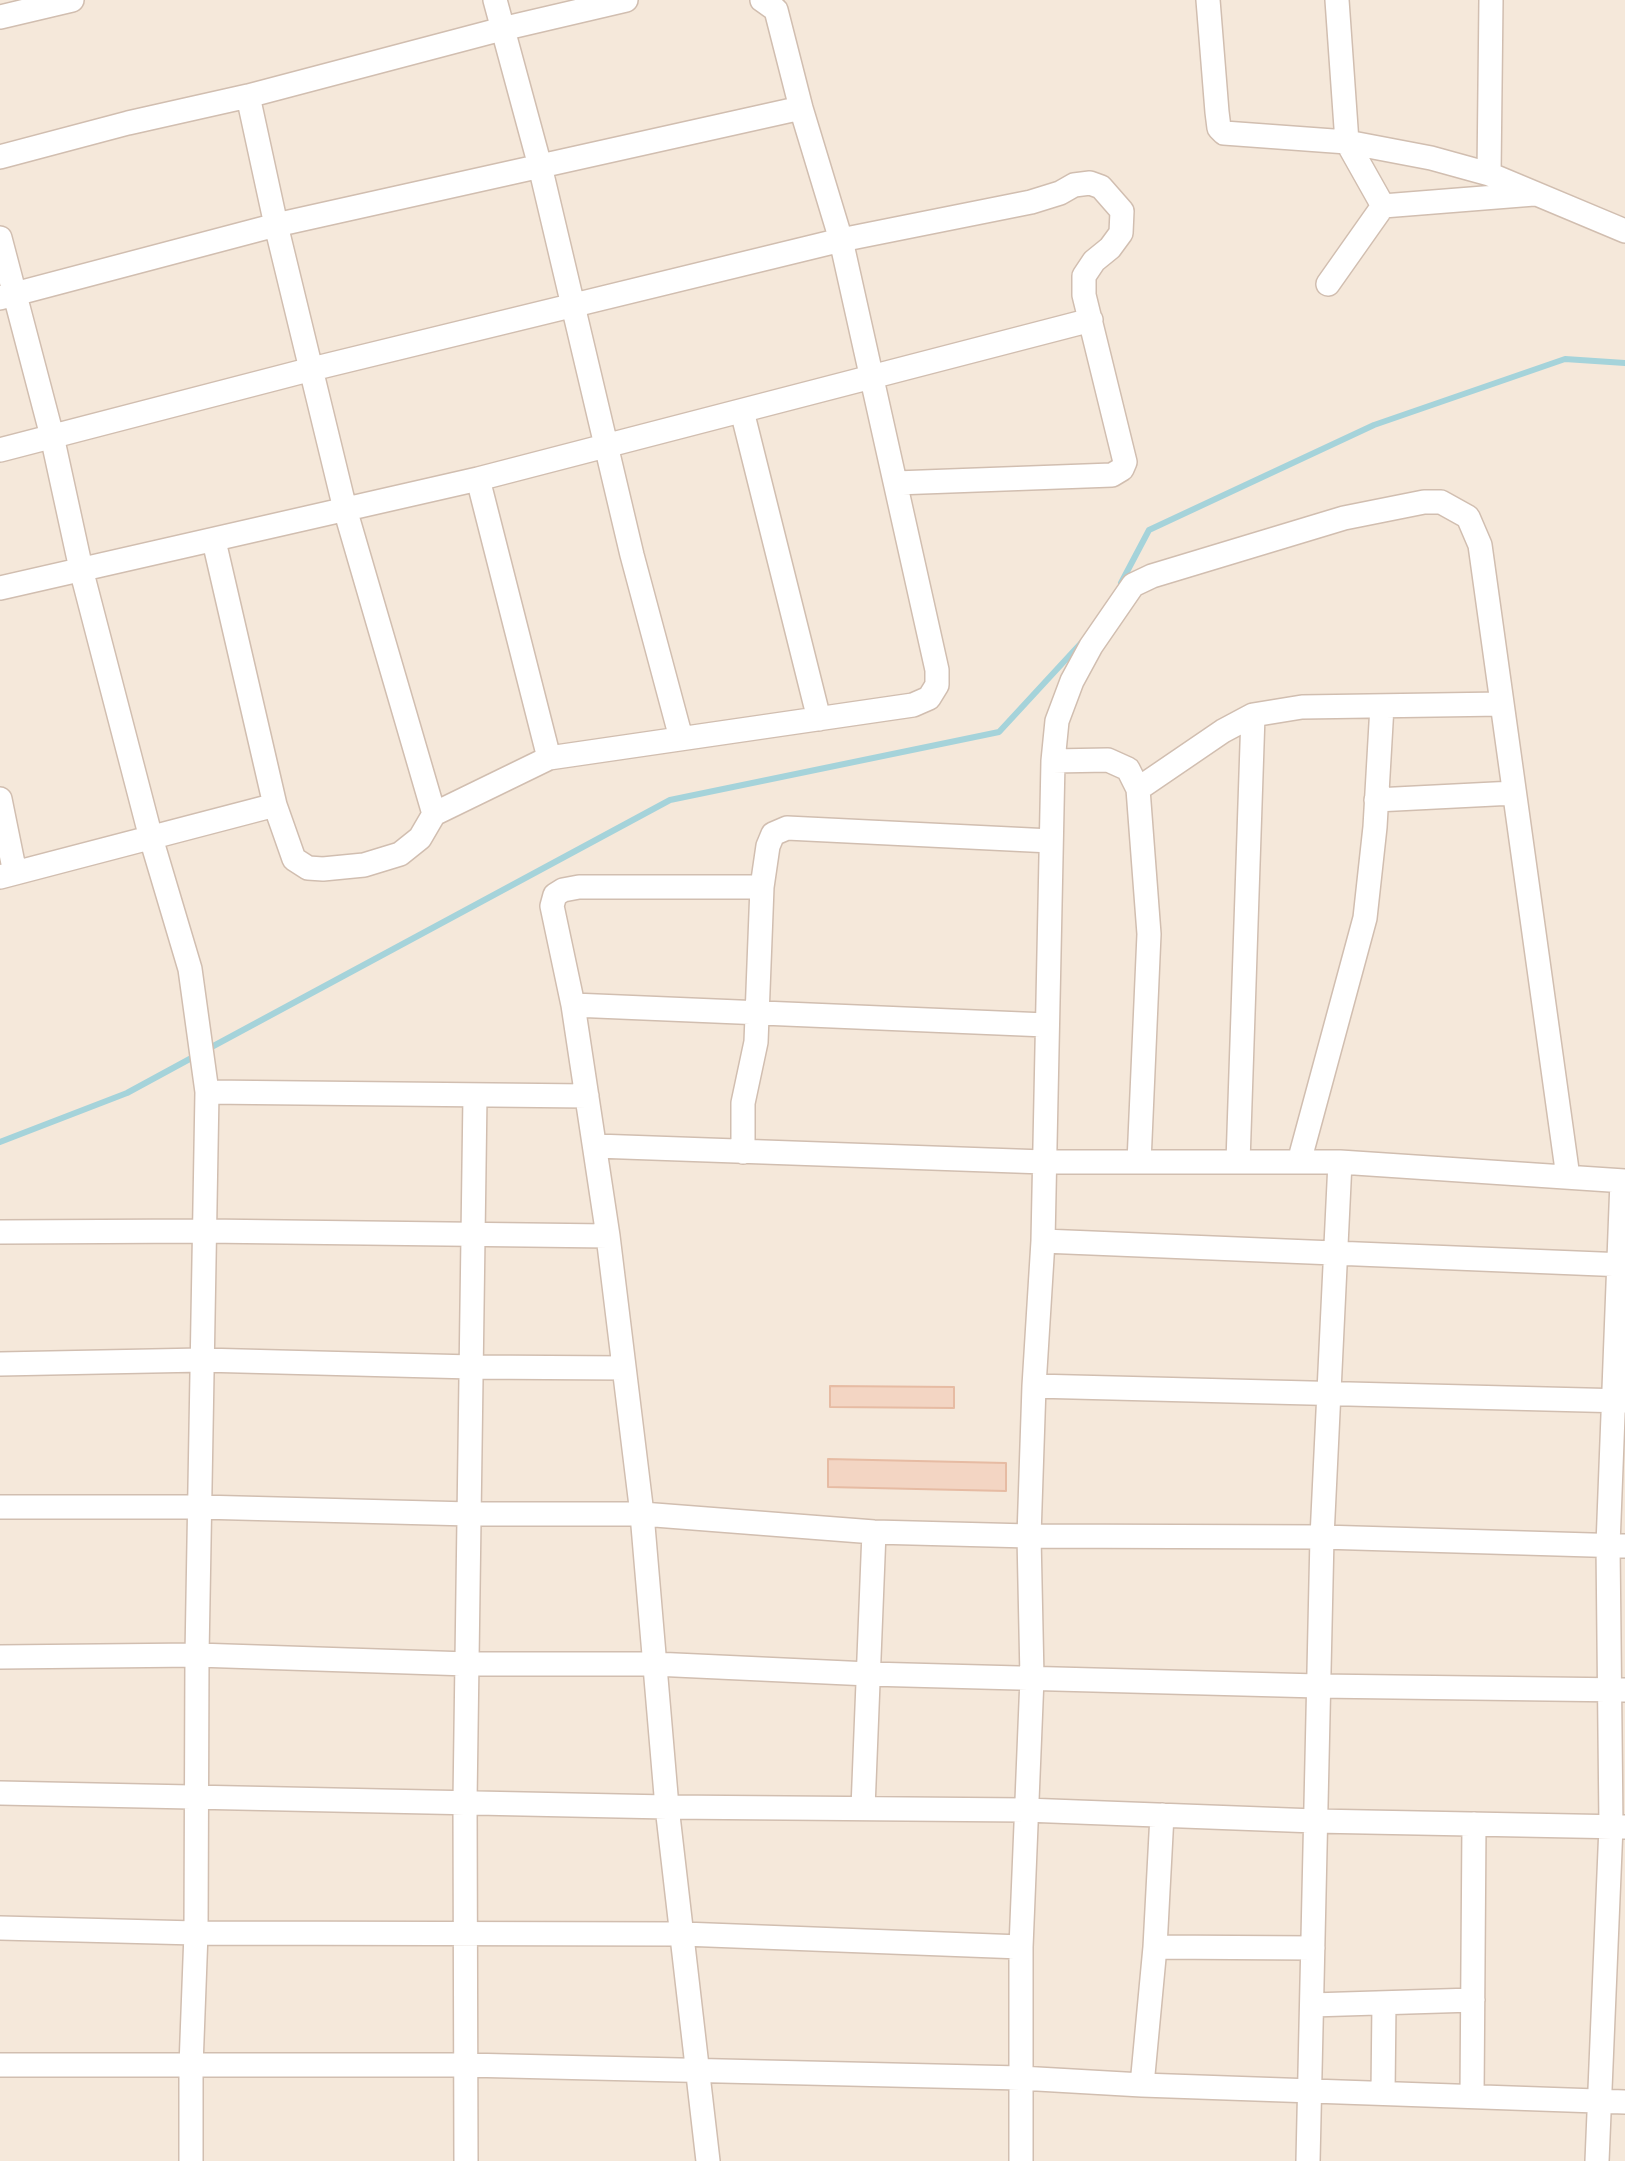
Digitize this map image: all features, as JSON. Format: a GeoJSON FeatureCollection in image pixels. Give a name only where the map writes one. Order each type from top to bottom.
{"type":"FeatureCollection","features":[{"type":"Feature","properties":{"kind":"street"},"geometry":{"type":"LineString","coordinates":[[0,17],[72,0]]}},
{"type":"Feature","properties":{"kind":"street"},"geometry":{"type":"LineString","coordinates":[[495,0],[540,166],[605,444],[681,738]]}},
{"type":"Feature","properties":{"kind":"street"},"geometry":{"type":"LineString","coordinates":[[0,157],[128,122],[248,96],[502,29],[626,0]]}},
{"type":"Feature","properties":{"kind":"street"},"geometry":{"type":"LineString","coordinates":[[214,541],[275,805],[294,859],[308,868],[364,865],[400,854],[420,838],[434,814],[549,758],[913,705],[929,698],[937,685],[937,670],[841,240],[801,108],[776,10],[762,0]]}},
{"type":"Feature","properties":{"kind":"street"},"geometry":{"type":"LineString","coordinates":[[1208,0],[1219,128],[1224,133],[1348,142],[1431,158],[1489,174],[1625,231]]}},
{"type":"Feature","properties":{"kind":"street"},"geometry":{"type":"LineString","coordinates":[[1337,0],[1348,142],[1383,206]]}},
{"type":"Feature","properties":{"kind":"street"},"geometry":{"type":"LineString","coordinates":[[1489,174],[1491,0]]}},
{"type":"Feature","properties":{"kind":"street"},"geometry":{"type":"LineString","coordinates":[[248,96],[276,225],[345,509],[434,814]]}},
{"type":"Feature","properties":{"kind":"street"},"geometry":{"type":"LineString","coordinates":[[8,296],[276,225],[801,108]]}},
{"type":"Feature","properties":{"kind":"street"},"geometry":{"type":"LineString","coordinates":[[0,450],[312,369],[841,240],[1031,202],[1060,193],[1074,185],[1090,183],[1101,187],[1122,211],[1121,233],[1084,275],[1084,295],[1125,461],[1122,469],[1112,475],[896,483]]}},
{"type":"Feature","properties":{"kind":"street"},"geometry":{"type":"LineString","coordinates":[[1383,206],[1538,194]]}},
{"type":"Feature","properties":{"kind":"street"},"geometry":{"type":"LineString","coordinates":[[1328,284],[1383,206]]}},
{"type":"Feature","properties":{"kind":"street"},"geometry":{"type":"LineString","coordinates":[[0,237],[8,296],[52,436],[81,569],[152,838],[190,969],[208,1092],[191,2161]]}},
{"type":"Feature","properties":{"kind":"street"},"geometry":{"type":"LineString","coordinates":[[0,588],[478,479],[1091,320]]}},
{"type":"Feature","properties":{"kind":"street"},"geometry":{"type":"LineString","coordinates":[[741,411],[818,719]]}},
{"type":"Feature","properties":{"kind":"street"},"geometry":{"type":"LineString","coordinates":[[478,479],[549,758]]}},
{"type":"Feature","properties":{"kind":"street"},"geometry":{"type":"LineString","coordinates":[[1021,2161],[1021,1947],[1032,1678],[1029,1536],[1034,1386],[1043,1241],[1053,761],[1057,721],[1072,681],[1091,646],[1133,585],[1152,576],[1344,517],[1424,502],[1441,502],[1468,517],[1480,545],[1568,1177]]}},
{"type":"Feature","properties":{"kind":"street"},"geometry":{"type":"LineString","coordinates":[[1138,789],[1223,731],[1253,715],[1302,707],[1502,704]]}},
{"type":"Feature","properties":{"kind":"street"},"geometry":{"type":"LineString","coordinates":[[1299,1162],[1365,918],[1382,706]]}},
{"type":"Feature","properties":{"kind":"street"},"geometry":{"type":"LineString","coordinates":[[1238,1162],[1253,715]]}},
{"type":"Feature","properties":{"kind":"street"},"geometry":{"type":"LineString","coordinates":[[1053,761],[1108,760],[1128,769],[1138,789],[1149,934],[1139,1162]]}},
{"type":"Feature","properties":{"kind":"street"},"geometry":{"type":"LineString","coordinates":[[1376,800],[1514,793]]}},
{"type":"Feature","properties":{"kind":"street"},"geometry":{"type":"LineString","coordinates":[[0,799],[7,875],[275,805]]}},
{"type":"Feature","properties":{"kind":"street"},"geometry":{"type":"LineString","coordinates":[[743,1152],[743,1103],[754,1059],[762,887],[768,846],[773,834],[787,828],[1051,841]]}},
{"type":"Feature","properties":{"kind":"street"},"geometry":{"type":"LineString","coordinates":[[708,2161],[667,1807],[642,1514],[608,1236],[573,1005],[552,906],[555,895],[563,890],[579,887],[762,887]]}},
{"type":"Feature","properties":{"kind":"street"},"geometry":{"type":"LineString","coordinates":[[573,1005],[1046,1025]]}},
{"type":"Feature","properties":{"kind":"street"},"geometry":{"type":"LineString","coordinates":[[208,1092],[587,1096]]}},
{"type":"Feature","properties":{"kind":"street"},"geometry":{"type":"LineString","coordinates":[[466,2161],[465,1801],[475,1096]]}},
{"type":"Feature","properties":{"kind":"street"},"geometry":{"type":"LineString","coordinates":[[596,1146],[1044,1162],[1340,1162],[1623,1181],[1617,1546],[1618,1826],[1615,1968],[1598,2102],[1597,2161]]}},
{"type":"Feature","properties":{"kind":"street"},"geometry":{"type":"LineString","coordinates":[[1308,2161],[1322,1537],[1340,1162]]}},
{"type":"Feature","properties":{"kind":"street"},"geometry":{"type":"LineString","coordinates":[[0,1232],[205,1231],[608,1236]]}},
{"type":"Feature","properties":{"kind":"street"},"geometry":{"type":"LineString","coordinates":[[1043,1241],[1622,1265]]}},
{"type":"Feature","properties":{"kind":"street"},"geometry":{"type":"LineString","coordinates":[[0,1364],[202,1360],[624,1368]]}},
{"type":"Feature","properties":{"kind":"street"},"geometry":{"type":"LineString","coordinates":[[1034,1386],[1620,1401]]}},
{"type":"Feature","properties":{"kind":"street"},"geometry":{"type":"LineString","coordinates":[[0,1507],[200,1507],[470,1514],[642,1514],[874,1532],[1029,1536],[1322,1537],[1617,1546]]}},
{"type":"Feature","properties":{"kind":"street"},"geometry":{"type":"LineString","coordinates":[[863,1808],[874,1532]]}},
{"type":"Feature","properties":{"kind":"street"},"geometry":{"type":"LineString","coordinates":[[0,1657],[197,1656],[468,1664],[654,1664],[869,1674],[1318,1686],[1618,1690]]}},
{"type":"Feature","properties":{"kind":"street"},"geometry":{"type":"LineString","coordinates":[[0,1793],[667,1807],[1025,1810],[1315,1821],[1618,1826]]}},
{"type":"Feature","properties":{"kind":"street"},"geometry":{"type":"LineString","coordinates":[[1142,2085],[1155,1947],[1162,1815]]}},
{"type":"Feature","properties":{"kind":"street"},"geometry":{"type":"LineString","coordinates":[[1472,2096],[1474,1824]]}},
{"type":"Feature","properties":{"kind":"street"},"geometry":{"type":"LineString","coordinates":[[0,1928],[196,1933],[683,1934],[1021,1947]]}},
{"type":"Feature","properties":{"kind":"street"},"geometry":{"type":"LineString","coordinates":[[1155,1947],[1313,1948]]}},
{"type":"Feature","properties":{"kind":"street"},"geometry":{"type":"LineString","coordinates":[[1312,2005],[1473,2000]]}},
{"type":"Feature","properties":{"kind":"street"},"geometry":{"type":"LineString","coordinates":[[1383,2093],[1384,2003]]}},
{"type":"Feature","properties":{"kind":"street"},"geometry":{"type":"LineString","coordinates":[[0,2065],[466,2066],[1020,2078],[1142,2085],[1625,2102]]}},
{"type":"Feature","properties":{"kind":"shaded area"},"geometry":{"type":"Polygon","coordinates":[[[0,0],[1625,0],[1625,2161],[0,2161],[0,0]]]}},
{"type":"Feature","properties":{"kind":"building"},"geometry":{"type":"Polygon","coordinates":[[[830,1386],[954,1387],[954,1408],[830,1407],[830,1386]]]}},
{"type":"Feature","properties":{"kind":"building"},"geometry":{"type":"Polygon","coordinates":[[[828,1459],[1006,1463],[1006,1491],[828,1487],[828,1459]]]}},
{"type":"Feature","properties":{"kind":"waterway"},"geometry":{"type":"LineString","coordinates":[[1121,583],[1149,530],[1374,425],[1565,359],[1625,363]]}},
{"type":"Feature","properties":{"kind":"waterway"},"geometry":{"type":"LineString","coordinates":[[206,1050],[670,800],[999,732],[1083,641]]}},
{"type":"Feature","properties":{"kind":"waterway"},"geometry":{"type":"LineString","coordinates":[[0,1142],[127,1093],[197,1055]]}}]}
